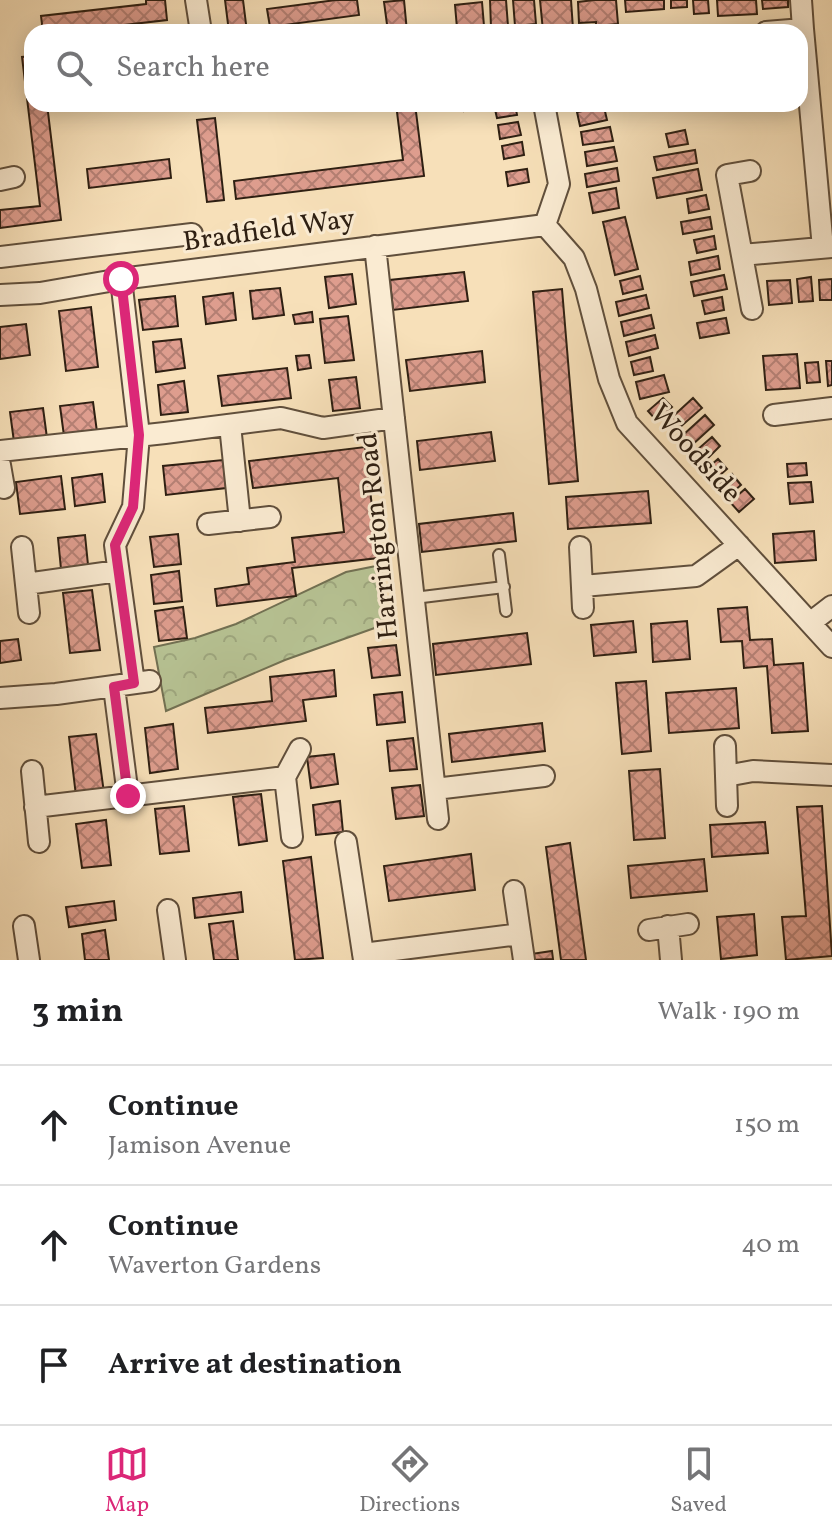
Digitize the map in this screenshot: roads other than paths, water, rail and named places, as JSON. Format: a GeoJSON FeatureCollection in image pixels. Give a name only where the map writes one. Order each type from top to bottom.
{"type":"FeatureCollection","features":[{"type":"Feature","properties":{"kind":"street"},"geometry":{"type":"LineString","coordinates":[[196,0],[200,24]]}},
{"type":"Feature","properties":{"kind":"street"},"geometry":{"type":"LineString","coordinates":[[801,0],[803,24]]}},
{"type":"Feature","properties":{"kind":"street"},"geometry":{"type":"LineString","coordinates":[[742,255],[828,247],[808,73]]}},
{"type":"Feature","properties":{"kind":"street"},"geometry":{"type":"LineString","coordinates":[[545,225],[559,184],[546,112]]}},
{"type":"Feature","properties":{"kind":"street"},"geometry":{"type":"LineString","coordinates":[[750,171],[727,175],[752,309]]}},
{"type":"Feature","properties":{"kind":"street","name":"Bradfield Way"},"geometry":{"type":"LineString","coordinates":[[0,295],[40,293],[121,279],[545,225]]}},
{"type":"Feature","properties":{"kind":"street","name":"Woodside"},"geometry":{"type":"LineString","coordinates":[[545,225],[574,258],[586,289],[609,379],[627,423],[832,647]]}},
{"type":"Feature","properties":{"kind":"street"},"geometry":{"type":"LineString","coordinates":[[0,257],[192,234]]}},
{"type":"Feature","properties":{"kind":"street","name":"Harrington Road"},"geometry":{"type":"LineString","coordinates":[[375,246],[438,819]]}},
{"type":"Feature","properties":{"kind":"street"},"geometry":{"type":"LineString","coordinates":[[121,279],[139,435],[133,507],[115,545],[133,684],[128,796]]}},
{"type":"Feature","properties":{"kind":"street"},"geometry":{"type":"LineString","coordinates":[[774,415],[832,408]]}},
{"type":"Feature","properties":{"kind":"street"},"geometry":{"type":"LineString","coordinates":[[0,451],[281,418],[323,428],[394,418]]}},
{"type":"Feature","properties":{"kind":"street"},"geometry":{"type":"LineString","coordinates":[[230,425],[240,521]]}},
{"type":"Feature","properties":{"kind":"street"},"geometry":{"type":"LineString","coordinates":[[0,465],[4,488]]}},
{"type":"Feature","properties":{"kind":"street"},"geometry":{"type":"LineString","coordinates":[[208,524],[270,517]]}},
{"type":"Feature","properties":{"kind":"street"},"geometry":{"type":"LineString","coordinates":[[583,586],[696,576],[739,545]]}},
{"type":"Feature","properties":{"kind":"street"},"geometry":{"type":"LineString","coordinates":[[22,547],[29,613]]}},
{"type":"Feature","properties":{"kind":"street"},"geometry":{"type":"LineString","coordinates":[[580,547],[583,608]]}},
{"type":"Feature","properties":{"kind":"street"},"geometry":{"type":"LineString","coordinates":[[26,584],[118,571]]}},
{"type":"Feature","properties":{"kind":"street"},"geometry":{"type":"LineString","coordinates":[[810,623],[832,606]]}},
{"type":"Feature","properties":{"kind":"street"},"geometry":{"type":"LineString","coordinates":[[0,698],[133,684]]}},
{"type":"Feature","properties":{"kind":"street"},"geometry":{"type":"LineString","coordinates":[[725,746],[727,806]]}},
{"type":"Feature","properties":{"kind":"street"},"geometry":{"type":"LineString","coordinates":[[292,837],[285,777],[300,749]]}},
{"type":"Feature","properties":{"kind":"street"},"geometry":{"type":"LineString","coordinates":[[32,771],[39,842]]}},
{"type":"Feature","properties":{"kind":"street"},"geometry":{"type":"LineString","coordinates":[[726,776],[753,771],[832,775]]}},
{"type":"Feature","properties":{"kind":"street"},"geometry":{"type":"LineString","coordinates":[[435,789],[544,776]]}},
{"type":"Feature","properties":{"kind":"street"},"geometry":{"type":"LineString","coordinates":[[35,807],[285,777]]}},
{"type":"Feature","properties":{"kind":"street"},"geometry":{"type":"LineString","coordinates":[[346,842],[363,957],[520,934]]}},
{"type":"Feature","properties":{"kind":"street"},"geometry":{"type":"LineString","coordinates":[[514,891],[524,960]]}},
{"type":"Feature","properties":{"kind":"street"},"geometry":{"type":"LineString","coordinates":[[168,910],[175,960]]}},
{"type":"Feature","properties":{"kind":"street"},"geometry":{"type":"LineString","coordinates":[[24,926],[29,960]]}},
{"type":"Feature","properties":{"kind":"street"},"geometry":{"type":"LineString","coordinates":[[668,927],[671,960]]}},
{"type":"Feature","properties":{"kind":"lane"},"geometry":{"type":"LineString","coordinates":[[499,555],[506,611]]}},
{"type":"Feature","properties":{"kind":"lane"},"geometry":{"type":"LineString","coordinates":[[414,598],[504,587]]}}]}
